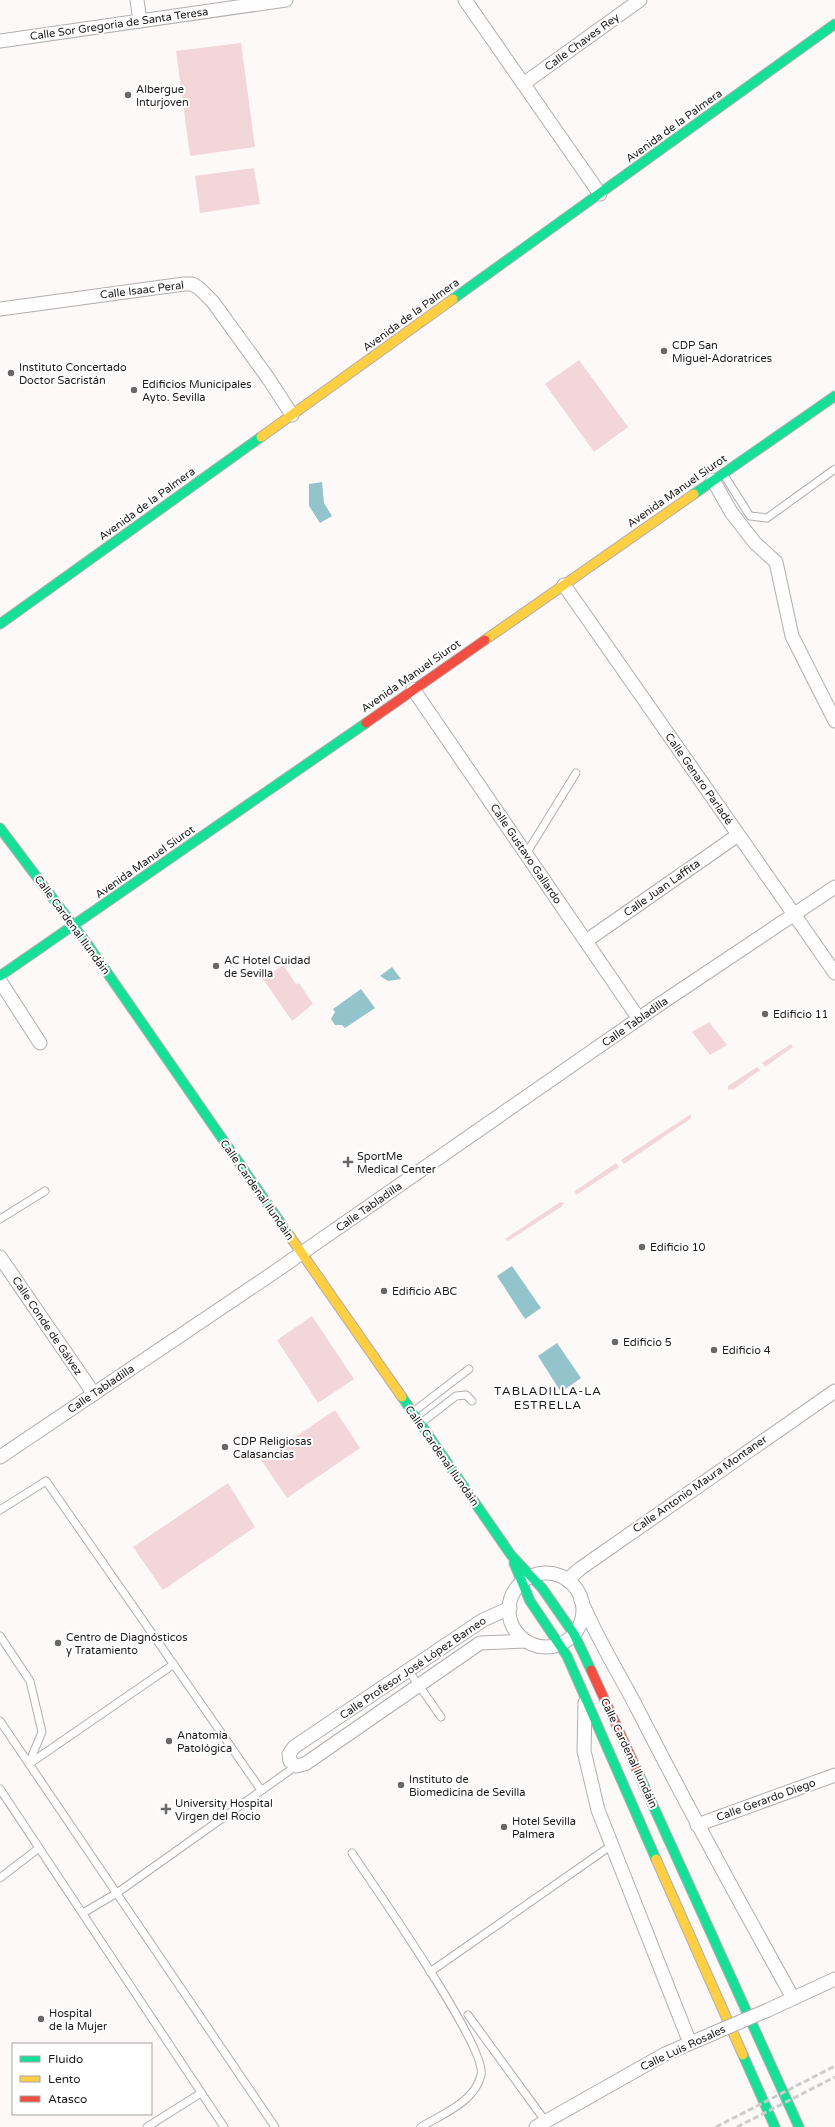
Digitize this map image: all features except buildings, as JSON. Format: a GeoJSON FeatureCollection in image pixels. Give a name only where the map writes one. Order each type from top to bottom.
{"type":"FeatureCollection","features":[{"type":"Feature","properties":{"kind":"main road","name":"Avenida de la Palmera"},"geometry":{"type":"LineString","coordinates":[[0,624],[835,24]]}},
{"type":"Feature","properties":{"kind":"main road","name":"Avenida Manuel Siurot"},"geometry":{"type":"LineString","coordinates":[[0,976],[835,396]]}},
{"type":"Feature","properties":{"kind":"main road"},"geometry":{"type":"LineString","coordinates":[[0,613],[19,611]]}},
{"type":"Feature","properties":{"kind":"main road","name":"Calle Cardenal Ilundáin"},"geometry":{"type":"LineString","coordinates":[[0,828],[74,926],[511,1555],[526,1580],[574,1634],[727,1965],[799,2127]]}},
{"type":"Feature","properties":{"kind":"main road","name":"Calle Cardenal Ilundáin"},"geometry":{"type":"LineString","coordinates":[[526,1580],[530,1601],[560,1644],[775,2127]]}},
{"type":"Feature","properties":{"kind":"street"},"geometry":{"type":"LineString","coordinates":[[137,0],[140,21]]}},
{"type":"Feature","properties":{"kind":"street","name":"Calle Sor Gregoria de Santa Teresa"},"geometry":{"type":"LineString","coordinates":[[0,41],[286,0]]}},
{"type":"Feature","properties":{"kind":"street"},"geometry":{"type":"LineString","coordinates":[[465,0],[600,194]]}},
{"type":"Feature","properties":{"kind":"street","name":"Calle Chaves Rey"},"geometry":{"type":"LineString","coordinates":[[523,84],[640,0]]}},
{"type":"Feature","properties":{"kind":"street","name":"Calle Isaac Peral"},"geometry":{"type":"LineString","coordinates":[[0,309],[166,286],[192,284],[213,302],[292,415]]}},
{"type":"Feature","properties":{"kind":"street"},"geometry":{"type":"LineString","coordinates":[[718,477],[731,512],[755,543],[776,562],[792,636],[835,721]]}},
{"type":"Feature","properties":{"kind":"street","name":"Calle Genaro Parladé"},"geometry":{"type":"LineString","coordinates":[[564,585],[835,973]]}},
{"type":"Feature","properties":{"kind":"street","name":"Calle Gustavo Gallardo"},"geometry":{"type":"LineString","coordinates":[[413,689],[639,1019]]}},
{"type":"Feature","properties":{"kind":"street","name":"Calle Juan Laffita"},"geometry":{"type":"LineString","coordinates":[[586,940],[738,835]]}},
{"type":"Feature","properties":{"kind":"street","name":"Calle Tabladilla"},"geometry":{"type":"LineString","coordinates":[[0,1457],[301,1253],[639,1019],[835,887]]}},
{"type":"Feature","properties":{"kind":"street"},"geometry":{"type":"LineString","coordinates":[[0,981],[40,1043]]}},
{"type":"Feature","properties":{"kind":"street","name":"Calle Conde de Gálvez"},"geometry":{"type":"LineString","coordinates":[[0,1257],[94,1394]]}},
{"type":"Feature","properties":{"kind":"street","name":"Calle Antonio Maura Montaner"},"geometry":{"type":"LineString","coordinates":[[567,1580],[581,1568],[835,1391]]}},
{"type":"Feature","properties":{"kind":"street"},"geometry":{"type":"LineString","coordinates":[[526,1641],[515,1630],[510,1615],[513,1594],[526,1580],[546,1573],[560,1576],[567,1580],[578,1592],[590,1622],[628,1691],[697,1825],[793,1998]]}},
{"type":"Feature","properties":{"kind":"street"},"geometry":{"type":"LineString","coordinates":[[560,1644],[574,1634],[582,1618],[582,1600]]}},
{"type":"Feature","properties":{"kind":"street","name":"Calle Profesor José López Barneo"},"geometry":{"type":"LineString","coordinates":[[510,1608],[483,1620],[408,1670],[290,1750],[288,1758],[296,1766],[305,1764],[480,1643],[526,1641],[543,1646],[560,1644]]}},
{"type":"Feature","properties":{"kind":"street","name":"Calle Cardenal Ilundáin"},"geometry":{"type":"LineString","coordinates":[[585,1700],[585,1756],[598,1810],[690,2043]]}},
{"type":"Feature","properties":{"kind":"street"},"geometry":{"type":"LineString","coordinates":[[318,1731],[329,1747]]}},
{"type":"Feature","properties":{"kind":"street","name":"Calle Gerardo Diego"},"geometry":{"type":"LineString","coordinates":[[697,1825],[835,1775]]}},
{"type":"Feature","properties":{"kind":"street","name":"Calle Luis Rosales"},"geometry":{"type":"LineString","coordinates":[[541,2124],[665,2054],[768,2010],[835,1979]]}},
{"type":"Feature","properties":{"kind":"lane"},"geometry":{"type":"LineString","coordinates":[[718,477],[750,516],[767,518],[835,469]]}},
{"type":"Feature","properties":{"kind":"lane"},"geometry":{"type":"LineString","coordinates":[[526,854],[576,773]]}},
{"type":"Feature","properties":{"kind":"lane"},"geometry":{"type":"LineString","coordinates":[[0,1219],[45,1191]]}},
{"type":"Feature","properties":{"kind":"lane"},"geometry":{"type":"LineString","coordinates":[[412,1413],[469,1369]]}},
{"type":"Feature","properties":{"kind":"lane"},"geometry":{"type":"LineString","coordinates":[[419,1424],[456,1396],[466,1395],[472,1401]]}},
{"type":"Feature","properties":{"kind":"lane"},"geometry":{"type":"LineString","coordinates":[[0,1510],[46,1481],[261,1790]]}},
{"type":"Feature","properties":{"kind":"lane"},"geometry":{"type":"LineString","coordinates":[[0,1636],[30,1682],[42,1732],[29,1764]]}},
{"type":"Feature","properties":{"kind":"lane"},"geometry":{"type":"LineString","coordinates":[[29,1764],[174,1664]]}},
{"type":"Feature","properties":{"kind":"lane"},"geometry":{"type":"LineString","coordinates":[[408,1670],[441,1717]]}},
{"type":"Feature","properties":{"kind":"lane"},"geometry":{"type":"LineString","coordinates":[[0,1721],[275,2127]]}},
{"type":"Feature","properties":{"kind":"lane","name":"Calle Profesor José López Barneo"},"geometry":{"type":"LineString","coordinates":[[84,1913],[116,1893],[296,1766]]}},
{"type":"Feature","properties":{"kind":"lane"},"geometry":{"type":"LineString","coordinates":[[0,1789],[84,1913],[224,2127]]}},
{"type":"Feature","properties":{"kind":"lane"},"geometry":{"type":"LineString","coordinates":[[430,1972],[612,1845]]}},
{"type":"Feature","properties":{"kind":"lane"},"geometry":{"type":"LineString","coordinates":[[0,1878],[39,1848]]}},
{"type":"Feature","properties":{"kind":"lane"},"geometry":{"type":"LineString","coordinates":[[352,1853],[430,1972],[477,2052],[481,2074],[474,2090],[467,2098],[420,2127]]}},
{"type":"Feature","properties":{"kind":"lane"},"geometry":{"type":"LineString","coordinates":[[468,2015],[541,2124]]}},
{"type":"Feature","properties":{"kind":"lane"},"geometry":{"type":"LineString","coordinates":[[147,2127],[201,2093]]}},
{"type":"Feature","properties":{"kind":"shaded area"},"geometry":{"type":"Polygon","coordinates":[[[241,43],[255,147],[190,156],[176,51],[241,43]]]}},
{"type":"Feature","properties":{"kind":"shaded area"},"geometry":{"type":"Polygon","coordinates":[[[254,168],[260,204],[200,213],[195,176],[254,168]]]}},
{"type":"Feature","properties":{"kind":"shaded area"},"geometry":{"type":"Polygon","coordinates":[[[579,360],[628,427],[594,452],[545,384],[579,360]]]}},
{"type":"Feature","properties":{"kind":"shaded area"},"geometry":{"type":"Polygon","coordinates":[[[283,965],[296,984],[299,983],[313,1004],[292,1021],[263,979],[283,965]]]}},
{"type":"Feature","properties":{"kind":"shaded area"},"geometry":{"type":"Polygon","coordinates":[[[709,1022],[727,1045],[710,1055],[692,1032],[709,1022]]]}},
{"type":"Feature","properties":{"kind":"shaded area"},"geometry":{"type":"Polygon","coordinates":[[[791,1044],[793,1047],[765,1067],[762,1063],[791,1044]]]}},
{"type":"Feature","properties":{"kind":"shaded area"},"geometry":{"type":"Polygon","coordinates":[[[757,1067],[760,1070],[734,1089],[728,1090],[728,1086],[757,1067]]]}},
{"type":"Feature","properties":{"kind":"shaded area"},"geometry":{"type":"Polygon","coordinates":[[[691,1114],[690,1119],[624,1164],[621,1160],[691,1114]]]}},
{"type":"Feature","properties":{"kind":"shaded area"},"geometry":{"type":"Polygon","coordinates":[[[616,1163],[619,1167],[576,1195],[575,1191],[616,1163]]]}},
{"type":"Feature","properties":{"kind":"shaded area"},"geometry":{"type":"Polygon","coordinates":[[[560,1202],[564,1203],[561,1207],[508,1241],[505,1239],[560,1202]]]}},
{"type":"Feature","properties":{"kind":"shaded area"},"geometry":{"type":"Polygon","coordinates":[[[312,1316],[354,1379],[318,1403],[277,1340],[312,1316]]]}},
{"type":"Feature","properties":{"kind":"shaded area"},"geometry":{"type":"Polygon","coordinates":[[[335,1410],[360,1448],[287,1498],[261,1460],[335,1410]]]}},
{"type":"Feature","properties":{"kind":"shaded area"},"geometry":{"type":"Polygon","coordinates":[[[228,1483],[255,1527],[163,1590],[133,1547],[228,1483]]]}},
{"type":"Feature","properties":{"kind":"water"},"geometry":{"type":"Polygon","coordinates":[[[322,482],[324,503],[332,516],[320,523],[309,506],[309,484],[322,482]]]}},
{"type":"Feature","properties":{"kind":"water"},"geometry":{"type":"Polygon","coordinates":[[[392,967],[401,979],[388,981],[380,976],[392,967]]]}},
{"type":"Feature","properties":{"kind":"water"},"geometry":{"type":"Polygon","coordinates":[[[361,989],[375,1008],[345,1028],[342,1025],[335,1025],[331,1019],[335,1012],[333,1009],[361,989]]]}},
{"type":"Feature","properties":{"kind":"water"},"geometry":{"type":"Polygon","coordinates":[[[512,1266],[541,1308],[525,1319],[497,1276],[512,1266]]]}},
{"type":"Feature","properties":{"kind":"water"},"geometry":{"type":"Polygon","coordinates":[[[557,1343],[581,1378],[561,1392],[538,1356],[557,1343]]]}},
{"type":"Feature","properties":{"kind":"railway"},"geometry":{"type":"LineString","coordinates":[[716,2127],[835,2066]]}},
{"type":"Feature","properties":{"kind":"railway"},"geometry":{"type":"LineString","coordinates":[[737,2127],[835,2077]]}},
{"type":"Feature","properties":{"kind":"traffic: fast"},"geometry":{"type":"LineString","coordinates":[[453,299],[835,24]]}},
{"type":"Feature","properties":{"kind":"traffic: fast"},"geometry":{"type":"LineString","coordinates":[[694,494],[835,396]]}},
{"type":"Feature","properties":{"kind":"traffic: fast"},"geometry":{"type":"LineString","coordinates":[[0,624],[261,437]]}},
{"type":"Feature","properties":{"kind":"traffic: fast"},"geometry":{"type":"LineString","coordinates":[[0,976],[366,723]]}},
{"type":"Feature","properties":{"kind":"traffic: fast"},"geometry":{"type":"LineString","coordinates":[[0,828],[88,945],[289,1235]]}},
{"type":"Feature","properties":{"kind":"traffic: fast"},"geometry":{"type":"LineString","coordinates":[[402,1397],[511,1555],[542,1588],[574,1634],[591,1670]]}},
{"type":"Feature","properties":{"kind":"traffic: fast"},"geometry":{"type":"LineString","coordinates":[[514,1563],[530,1601],[567,1656],[656,1859]]}},
{"type":"Feature","properties":{"kind":"traffic: fast"},"geometry":{"type":"LineString","coordinates":[[636,1768],[799,2127]]}},
{"type":"Feature","properties":{"kind":"traffic: fast"},"geometry":{"type":"LineString","coordinates":[[743,2055],[775,2127]]}},
{"type":"Feature","properties":{"kind":"traffic: slow"},"geometry":{"type":"LineString","coordinates":[[261,437],[453,299]]}},
{"type":"Feature","properties":{"kind":"traffic: slow"},"geometry":{"type":"LineString","coordinates":[[485,640],[694,494]]}},
{"type":"Feature","properties":{"kind":"traffic: slow"},"geometry":{"type":"LineString","coordinates":[[289,1235],[402,1397]]}},
{"type":"Feature","properties":{"kind":"traffic: slow"},"geometry":{"type":"LineString","coordinates":[[656,1859],[743,2055]]}},
{"type":"Feature","properties":{"kind":"traffic: jam"},"geometry":{"type":"LineString","coordinates":[[366,723],[485,640]]}},
{"type":"Feature","properties":{"kind":"traffic: jam"},"geometry":{"type":"LineString","coordinates":[[591,1670],[636,1768]]}},
{"type":"Feature","properties":{"kind":"place","name":"Albergue Inturjoven"},"geometry":{"type":"Point","coordinates":[128,95]}},
{"type":"Feature","properties":{"kind":"place","name":"CDP San Miguel-Adoratrices"},"geometry":{"type":"Point","coordinates":[664,351]}},
{"type":"Feature","properties":{"kind":"place","name":"Instituto Concertado Doctor Sacristán"},"geometry":{"type":"Point","coordinates":[11,373]}},
{"type":"Feature","properties":{"kind":"place","name":"Edificios Municipales Ayto. Sevilla"},"geometry":{"type":"Point","coordinates":[134,390]}},
{"type":"Feature","properties":{"kind":"place","name":"AC Hotel Cuidad de Sevilla"},"geometry":{"type":"Point","coordinates":[216,966]}},
{"type":"Feature","properties":{"kind":"place","name":"Edificio 11"},"geometry":{"type":"Point","coordinates":[765,1014]}},
{"type":"Feature","properties":{"kind":"place","name":"SportMe Medical Center"},"geometry":{"type":"Point","coordinates":[348,1162]}},
{"type":"Feature","properties":{"kind":"place","name":"Edificio 10"},"geometry":{"type":"Point","coordinates":[642,1247]}},
{"type":"Feature","properties":{"kind":"place","name":"Edificio ABC"},"geometry":{"type":"Point","coordinates":[384,1291]}},
{"type":"Feature","properties":{"kind":"place","name":"Edificio 5"},"geometry":{"type":"Point","coordinates":[615,1342]}},
{"type":"Feature","properties":{"kind":"place","name":"Edificio 4"},"geometry":{"type":"Point","coordinates":[714,1350]}},
{"type":"Feature","properties":{"kind":"place","name":"CDP Religiosas Calasancias"},"geometry":{"type":"Point","coordinates":[225,1447]}},
{"type":"Feature","properties":{"kind":"place","name":"Centro de Diagnósticos y Tratamiento"},"geometry":{"type":"Point","coordinates":[58,1643]}},
{"type":"Feature","properties":{"kind":"place","name":"Anatomía Patológica"},"geometry":{"type":"Point","coordinates":[169,1741]}},
{"type":"Feature","properties":{"kind":"place","name":"Instituto de Biomedicina de Sevilla"},"geometry":{"type":"Point","coordinates":[401,1785]}},
{"type":"Feature","properties":{"kind":"place","name":"University Hospital Virgen del Rocio"},"geometry":{"type":"Point","coordinates":[166,1809]}},
{"type":"Feature","properties":{"kind":"place","name":"Hotel Sevilla Palmera"},"geometry":{"type":"Point","coordinates":[504,1827]}},
{"type":"Feature","properties":{"kind":"place","name":"Hospital de la Mujer"},"geometry":{"type":"Point","coordinates":[41,2019]}},
{"type":"Feature","properties":{"kind":"district","name":"TABLADILLA-LA ESTRELLA"},"geometry":{"type":"Point","coordinates":[548,1398]}}]}
